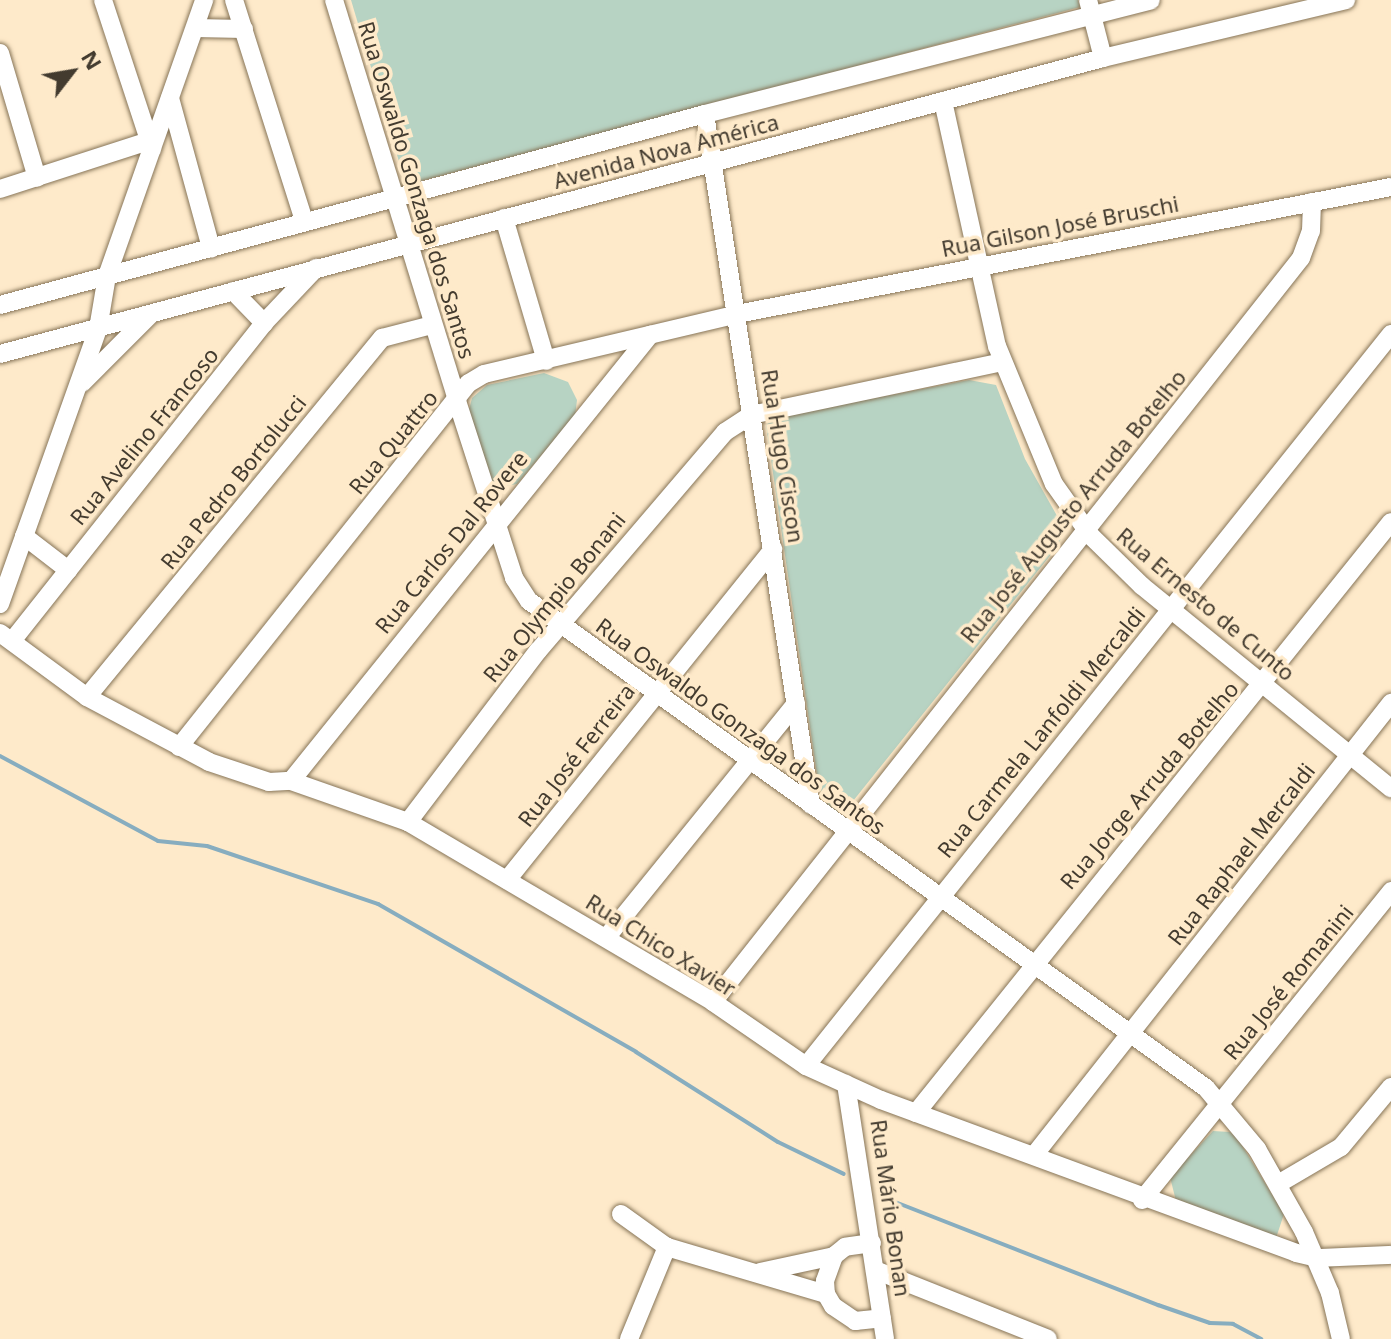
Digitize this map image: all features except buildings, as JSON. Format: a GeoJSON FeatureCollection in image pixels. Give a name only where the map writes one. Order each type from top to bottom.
{"type":"FeatureCollection","features":[{"type":"Feature","properties":{"kind":"street"},"geometry":{"type":"LineString","coordinates":[[103,0],[150,145]]}},
{"type":"Feature","properties":{"kind":"street"},"geometry":{"type":"LineString","coordinates":[[0,604],[98,329],[107,276],[150,145],[204,0]]}},
{"type":"Feature","properties":{"kind":"street"},"geometry":{"type":"LineString","coordinates":[[234,0],[304,221]]}},
{"type":"Feature","properties":{"kind":"street","name":"Rua Oswaldo Gonzaga dos Santos"},"geometry":{"type":"LineString","coordinates":[[334,0],[411,244],[432,325],[514,578],[529,601],[1222,1103],[1278,1184],[1318,1258],[1341,1339]]}},
{"type":"Feature","properties":{"kind":"street","name":"Avenida Nova América"},"geometry":{"type":"LineString","coordinates":[[0,305],[1090,8],[1151,0]]}},
{"type":"Feature","properties":{"kind":"street","name":"Avenida Nova América"},"geometry":{"type":"LineString","coordinates":[[0,354],[318,266],[411,244],[1103,58],[1346,0]]}},
{"type":"Feature","properties":{"kind":"street"},"geometry":{"type":"LineString","coordinates":[[1090,8],[1103,58]]}},
{"type":"Feature","properties":{"kind":"street"},"geometry":{"type":"LineString","coordinates":[[195,28],[244,29]]}},
{"type":"Feature","properties":{"kind":"street"},"geometry":{"type":"LineString","coordinates":[[0,53],[37,178]]}},
{"type":"Feature","properties":{"kind":"street"},"geometry":{"type":"LineString","coordinates":[[170,98],[211,248]]}},
{"type":"Feature","properties":{"kind":"street","name":"Rua Ernesto de Cunto"},"geometry":{"type":"LineString","coordinates":[[943,101],[1002,362],[1038,454],[1085,529],[1170,609],[1391,788]]}},
{"type":"Feature","properties":{"kind":"street","name":"Rua Hugo Ciscon"},"geometry":{"type":"LineString","coordinates":[[705,114],[811,805]]}},
{"type":"Feature","properties":{"kind":"street"},"geometry":{"type":"LineString","coordinates":[[0,189],[150,145]]}},
{"type":"Feature","properties":{"kind":"street","name":"Rua Gilson José Bruschi"},"geometry":{"type":"LineString","coordinates":[[737,314],[1391,187]]}},
{"type":"Feature","properties":{"kind":"street","name":"Rua José Augusto Arruda Botelho"},"geometry":{"type":"LineString","coordinates":[[713,1002],[845,830],[1301,258],[1311,231],[1312,202]]}},
{"type":"Feature","properties":{"kind":"street"},"geometry":{"type":"LineString","coordinates":[[504,218],[546,361]]}},
{"type":"Feature","properties":{"kind":"street","name":"Rua Avelino Francoso"},"geometry":{"type":"LineString","coordinates":[[6,637],[68,570],[264,323],[318,266]]}},
{"type":"Feature","properties":{"kind":"street"},"geometry":{"type":"LineString","coordinates":[[233,291],[264,323]]}},
{"type":"Feature","properties":{"kind":"street"},"geometry":{"type":"LineString","coordinates":[[77,387],[151,314]]}},
{"type":"Feature","properties":{"kind":"street","name":"Rua Quattro"},"geometry":{"type":"LineString","coordinates":[[179,747],[457,401],[484,374],[737,314]]}},
{"type":"Feature","properties":{"kind":"street","name":"Rua Pedro Bortolucci"},"geometry":{"type":"LineString","coordinates":[[87,697],[382,338],[432,325]]}},
{"type":"Feature","properties":{"kind":"street","name":"Rua Carmela Lanfoldi Mercaldi"},"geometry":{"type":"LineString","coordinates":[[806,1066],[1391,334]]}},
{"type":"Feature","properties":{"kind":"street","name":"Rua Carlos Dal Rovere"},"geometry":{"type":"LineString","coordinates":[[291,781],[496,522],[650,335]]}},
{"type":"Feature","properties":{"kind":"street"},"geometry":{"type":"LineString","coordinates":[[751,415],[1002,362]]}},
{"type":"Feature","properties":{"kind":"street","name":"Rua Olympio Bonani"},"geometry":{"type":"LineString","coordinates":[[408,822],[560,626],[703,454],[751,415]]}},
{"type":"Feature","properties":{"kind":"street","name":"Rua Jorge Arruda Botelho"},"geometry":{"type":"LineString","coordinates":[[916,1113],[1391,522]]}},
{"type":"Feature","properties":{"kind":"street"},"geometry":{"type":"LineString","coordinates":[[24,536],[68,570]]}},
{"type":"Feature","properties":{"kind":"street","name":"Rua José Ferreira"},"geometry":{"type":"LineString","coordinates":[[507,880],[773,549]]}},
{"type":"Feature","properties":{"kind":"street","name":"Rua Chico Xavier"},"geometry":{"type":"LineString","coordinates":[[6,637],[87,697],[179,747],[240,774],[291,781],[408,822],[713,1002],[806,1066],[916,1113],[1035,1154],[1142,1200],[1318,1258]]}},
{"type":"Feature","properties":{"kind":"street"},"geometry":{"type":"LineString","coordinates":[[606,938],[796,703]]}},
{"type":"Feature","properties":{"kind":"street","name":"Rua Raphael Mercaldi"},"geometry":{"type":"LineString","coordinates":[[1035,1154],[1391,703]]}},
{"type":"Feature","properties":{"kind":"street","name":"Rua José Romanini"},"geometry":{"type":"LineString","coordinates":[[1142,1200],[1391,891]]}},
{"type":"Feature","properties":{"kind":"street","name":"Rua Mário Bonan"},"geometry":{"type":"LineString","coordinates":[[846,1084],[885,1339]]}},
{"type":"Feature","properties":{"kind":"street"},"geometry":{"type":"LineString","coordinates":[[1278,1184],[1341,1147],[1391,1087]]}},
{"type":"Feature","properties":{"kind":"street"},"geometry":{"type":"LineString","coordinates":[[621,1214],[667,1247],[826,1294]]}},
{"type":"Feature","properties":{"kind":"street"},"geometry":{"type":"LineString","coordinates":[[757,1273],[834,1256],[845,1247],[872,1243]]}},
{"type":"Feature","properties":{"kind":"street"},"geometry":{"type":"LineString","coordinates":[[629,1339],[667,1247]]}},
{"type":"Feature","properties":{"kind":"street"},"geometry":{"type":"LineString","coordinates":[[1318,1258],[1391,1255]]}},
{"type":"Feature","properties":{"kind":"street"},"geometry":{"type":"LineString","coordinates":[[834,1256],[825,1281],[826,1294],[843,1316],[855,1321],[882,1318]]}},
{"type":"Feature","properties":{"kind":"street"},"geometry":{"type":"LineString","coordinates":[[875,1270],[1003,1330],[1048,1339]]}},
{"type":"Feature","properties":{"kind":"green space"},"geometry":{"type":"Polygon","coordinates":[[[351,0],[1078,0],[1080,7],[406,185],[351,0]]]}},
{"type":"Feature","properties":{"kind":"green space"},"geometry":{"type":"Polygon","coordinates":[[[544,373],[568,382],[577,400],[575,416],[517,484],[498,487],[489,479],[469,410],[472,398],[487,385],[544,373]]]}},
{"type":"Feature","properties":{"kind":"green space"},"geometry":{"type":"Polygon","coordinates":[[[969,380],[996,385],[1025,459],[1065,530],[1057,547],[849,806],[835,813],[824,800],[817,775],[766,425],[776,417],[969,380]]]}},
{"type":"Feature","properties":{"kind":"green space"},"geometry":{"type":"Polygon","coordinates":[[[1213,1131],[1230,1132],[1238,1139],[1284,1214],[1276,1238],[1176,1201],[1170,1177],[1213,1131]]]}},
{"type":"Feature","properties":{"kind":"waterway"},"geometry":{"type":"LineString","coordinates":[[0,756],[158,841],[207,846],[378,904],[636,1052],[778,1142],[844,1174]]}},
{"type":"Feature","properties":{"kind":"waterway"},"geometry":{"type":"LineString","coordinates":[[890,1200],[1158,1305],[1210,1323],[1233,1324],[1261,1339]]}}]}
